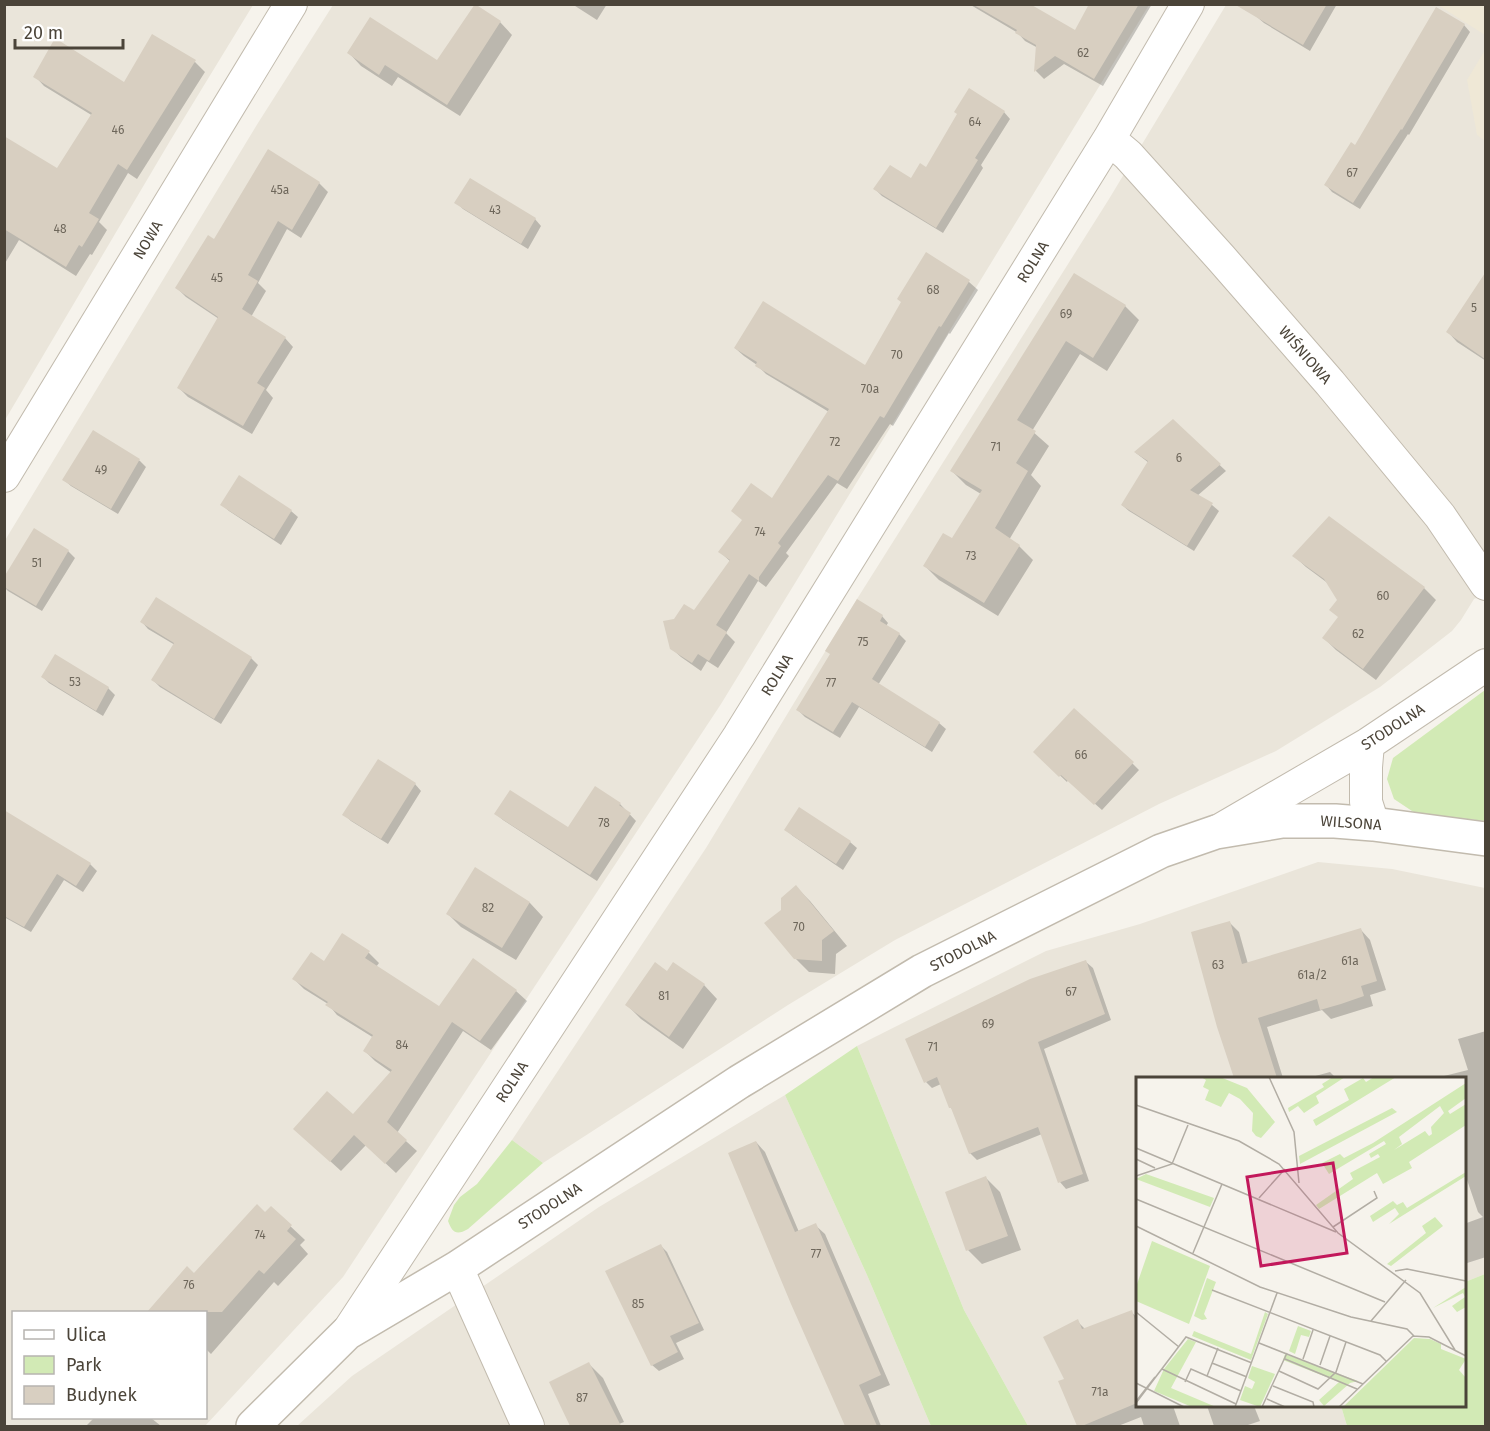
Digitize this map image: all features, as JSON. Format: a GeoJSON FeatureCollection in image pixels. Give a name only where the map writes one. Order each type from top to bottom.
{"type":"FeatureCollection","features":[{"type":"Feature","properties":{"kind":"street","name":"NOWA"},"geometry":{"type":"LineString","coordinates":[[4,476],[291,4]]}},
{"type":"Feature","properties":{"kind":"street","name":"ROLNA"},"geometry":{"type":"LineString","coordinates":[[347,1333],[739,736],[1109,139],[1188,4]]}},
{"type":"Feature","properties":{"kind":"street","name":"WIŚNIOWA"},"geometry":{"type":"LineString","coordinates":[[1109,139],[1128,155],[1330,383],[1440,516],[1485,584]]}},
{"type":"Feature","properties":{"kind":"street","name":"STODOLNA"},"geometry":{"type":"LineString","coordinates":[[253,1426],[347,1333],[457,1268],[739,1082],[922,971],[1161,850],[1216,832],[1368,744],[1485,664]]}},
{"type":"Feature","properties":{"kind":"street"},"geometry":{"type":"LineString","coordinates":[[1368,744],[1366,802],[1373,824]]}},
{"type":"Feature","properties":{"kind":"street","name":"WILSONA"},"geometry":{"type":"LineString","coordinates":[[1216,832],[1282,821],[1335,821],[1485,839]]}},
{"type":"Feature","properties":{"kind":"street"},"geometry":{"type":"LineString","coordinates":[[457,1268],[528,1426]]}},
{"type":"Feature","properties":{"kind":"shaded area"},"geometry":{"type":"Polygon","coordinates":[[[5,5],[253,5],[5,420],[5,5]]]}},
{"type":"Feature","properties":{"kind":"shaded area"},"geometry":{"type":"Polygon","coordinates":[[[333,5],[1149,5],[721,704],[343,1277],[205,1426],[5,1426],[4,542],[258,123],[333,5]]]}},
{"type":"Feature","properties":{"kind":"shaded area"},"geometry":{"type":"Polygon","coordinates":[[[1226,5],[1485,5],[1485,594],[1474,599],[1452,631],[1380,687],[1276,751],[1159,804],[895,940],[788,1005],[543,1163],[512,1140],[706,848],[857,599],[1109,199],[1226,5]]]}},
{"type":"Feature","properties":{"kind":"shaded area"},"geometry":{"type":"Polygon","coordinates":[[[1438,5],[1485,5],[1485,35],[1438,5]]]}},
{"type":"Feature","properties":{"kind":"shaded area"},"geometry":{"type":"Polygon","coordinates":[[[1485,50],[1485,141],[1477,135],[1467,80],[1485,50]]]}},
{"type":"Feature","properties":{"kind":"shaded area"},"geometry":{"type":"Polygon","coordinates":[[[1318,862],[1392,869],[1485,888],[1485,1274],[1466,1282],[1466,1077],[1136,1077],[1136,1407],[1341,1407],[1347,1426],[1028,1426],[964,1310],[857,1046],[1046,951],[1140,924],[1318,862]]]}},
{"type":"Feature","properties":{"kind":"shaded area"},"geometry":{"type":"Polygon","coordinates":[[[785,1095],[867,1275],[931,1426],[297,1426],[352,1376],[599,1207],[785,1095]]]}},
{"type":"Feature","properties":{"kind":"green space"},"geometry":{"type":"Polygon","coordinates":[[[1485,690],[1485,821],[1415,813],[1394,799],[1387,779],[1393,758],[1485,690]]]}},
{"type":"Feature","properties":{"kind":"green space"},"geometry":{"type":"Polygon","coordinates":[[[857,1046],[964,1310],[1028,1426],[931,1426],[867,1275],[785,1095],[857,1046]]]}},
{"type":"Feature","properties":{"kind":"green space"},"geometry":{"type":"Polygon","coordinates":[[[512,1140],[543,1163],[468,1229],[455,1232],[448,1221],[454,1205],[460,1197],[477,1184],[512,1140]]]}},
{"type":"Feature","properties":{"kind":"green space"},"geometry":{"type":"Polygon","coordinates":[[[1485,1274],[1485,1426],[1347,1426],[1341,1407],[1466,1407],[1466,1282],[1485,1274]]]}},
{"type":"Feature","properties":{"kind":"building"},"geometry":{"type":"Polygon","coordinates":[[[475,4],[501,21],[447,105],[385,65],[379,75],[347,53],[370,17],[437,60],[475,4]]]}},
{"type":"Feature","properties":{"kind":"building"},"geometry":{"type":"Polygon","coordinates":[[[972,4],[1030,4],[1075,30],[1089,4],[1139,4],[1094,79],[1055,56],[1034,72],[1036,45],[1015,33],[1017,30],[972,4]]]}},
{"type":"Feature","properties":{"kind":"building"},"geometry":{"type":"Polygon","coordinates":[[[1234,4],[1327,4],[1303,45],[1234,4]]]}},
{"type":"Feature","properties":{"kind":"building"},"geometry":{"type":"Polygon","coordinates":[[[1436,7],[1465,24],[1402,130],[1353,203],[1324,185],[1351,142],[1355,145],[1436,7]]]}},
{"type":"Feature","properties":{"kind":"building"},"geometry":{"type":"Polygon","coordinates":[[[152,34],[196,60],[127,170],[118,164],[89,213],[99,219],[82,247],[79,245],[66,267],[4,229],[4,136],[57,168],[92,113],[33,77],[55,38],[124,82],[152,34]]]}},
{"type":"Feature","properties":{"kind":"building"},"geometry":{"type":"Polygon","coordinates":[[[969,88],[1005,111],[975,158],[978,160],[936,228],[873,189],[890,165],[911,178],[920,163],[926,167],[957,114],[954,112],[969,88]]]}},
{"type":"Feature","properties":{"kind":"building"},"geometry":{"type":"Polygon","coordinates":[[[268,149],[320,182],[292,230],[278,221],[248,275],[258,281],[242,309],[286,337],[257,383],[265,388],[243,426],[177,388],[218,317],[175,288],[208,235],[214,239],[268,149]]]}},
{"type":"Feature","properties":{"kind":"building"},"geometry":{"type":"Polygon","coordinates":[[[470,178],[536,218],[521,244],[454,203],[470,178]]]}},
{"type":"Feature","properties":{"kind":"building"},"geometry":{"type":"Polygon","coordinates":[[[926,252],[970,280],[941,327],[939,326],[884,418],[880,416],[838,481],[828,475],[778,543],[781,546],[759,577],[759,581],[749,574],[716,625],[727,632],[709,661],[698,654],[692,663],[670,649],[663,621],[674,619],[684,604],[694,610],[730,560],[718,552],[742,520],[731,511],[751,483],[772,498],[829,409],[755,366],[757,362],[734,348],[763,301],[865,365],[901,302],[897,299],[926,252]]]}},
{"type":"Feature","properties":{"kind":"building"},"geometry":{"type":"Polygon","coordinates":[[[1074,273],[1126,305],[1093,358],[1066,341],[1017,420],[1036,431],[1016,463],[1028,471],[995,528],[1020,545],[984,603],[923,566],[943,533],[952,538],[982,490],[950,471],[1074,273]]]}},
{"type":"Feature","properties":{"kind":"building"},"geometry":{"type":"Polygon","coordinates":[[[1485,273],[1485,359],[1446,332],[1485,273]]]}},
{"type":"Feature","properties":{"kind":"building"},"geometry":{"type":"Polygon","coordinates":[[[1173,419],[1221,464],[1190,490],[1213,503],[1187,546],[1121,505],[1148,461],[1134,452],[1173,419]]]}},
{"type":"Feature","properties":{"kind":"building"},"geometry":{"type":"Polygon","coordinates":[[[93,430],[140,459],[111,509],[62,480],[93,430]]]}},
{"type":"Feature","properties":{"kind":"building"},"geometry":{"type":"Polygon","coordinates":[[[239,475],[292,510],[274,539],[220,505],[239,475]]]}},
{"type":"Feature","properties":{"kind":"building"},"geometry":{"type":"Polygon","coordinates":[[[1329,516],[1425,587],[1363,669],[1322,638],[1338,617],[1329,610],[1337,600],[1324,579],[1292,556],[1329,516]]]}},
{"type":"Feature","properties":{"kind":"building"},"geometry":{"type":"Polygon","coordinates":[[[34,528],[69,550],[36,606],[4,587],[4,577],[34,528]]]}},
{"type":"Feature","properties":{"kind":"building"},"geometry":{"type":"Polygon","coordinates":[[[156,597],[252,657],[214,719],[151,680],[174,643],[140,622],[156,597]]]}},
{"type":"Feature","properties":{"kind":"building"},"geometry":{"type":"Polygon","coordinates":[[[857,599],[883,615],[880,621],[900,633],[872,679],[940,722],[925,747],[852,702],[833,732],[796,710],[830,654],[825,651],[857,599]]]}},
{"type":"Feature","properties":{"kind":"building"},"geometry":{"type":"Polygon","coordinates":[[[55,654],[109,687],[96,711],[41,677],[55,654]]]}},
{"type":"Feature","properties":{"kind":"building"},"geometry":{"type":"Polygon","coordinates":[[[1074,708],[1134,762],[1094,805],[1061,775],[1059,777],[1033,752],[1074,708]]]}},
{"type":"Feature","properties":{"kind":"building"},"geometry":{"type":"Polygon","coordinates":[[[378,759],[416,783],[381,839],[342,815],[378,759]]]}},
{"type":"Feature","properties":{"kind":"building"},"geometry":{"type":"Polygon","coordinates":[[[595,786],[621,803],[619,805],[631,813],[590,875],[494,814],[510,790],[568,827],[595,786]]]}},
{"type":"Feature","properties":{"kind":"building"},"geometry":{"type":"Polygon","coordinates":[[[799,807],[851,841],[836,864],[784,830],[799,807]]]}},
{"type":"Feature","properties":{"kind":"building"},"geometry":{"type":"Polygon","coordinates":[[[4,810],[91,863],[76,886],[57,874],[24,927],[4,916],[4,810]]]}},
{"type":"Feature","properties":{"kind":"building"},"geometry":{"type":"Polygon","coordinates":[[[475,867],[530,902],[502,948],[446,914],[475,867]]]}},
{"type":"Feature","properties":{"kind":"building"},"geometry":{"type":"Polygon","coordinates":[[[796,885],[834,931],[822,940],[822,961],[794,959],[764,923],[781,910],[781,898],[796,885]]]}},
{"type":"Feature","properties":{"kind":"building"},"geometry":{"type":"Polygon","coordinates":[[[1230,921],[1242,964],[1361,928],[1377,981],[1361,986],[1364,996],[1341,1004],[1320,1010],[1317,999],[1258,1018],[1277,1077],[1234,1077],[1217,1027],[1191,932],[1230,921]]]}},
{"type":"Feature","properties":{"kind":"building"},"geometry":{"type":"Polygon","coordinates":[[[342,933],[370,951],[365,958],[439,1006],[473,958],[517,990],[480,1041],[452,1022],[387,1122],[407,1140],[385,1164],[354,1135],[330,1162],[293,1129],[327,1091],[353,1114],[392,1070],[363,1051],[373,1035],[325,1005],[328,1002],[292,979],[311,952],[324,961],[342,933]]]}},
{"type":"Feature","properties":{"kind":"building"},"geometry":{"type":"Polygon","coordinates":[[[1086,960],[1105,1014],[1038,1042],[1083,1174],[1058,1183],[1038,1127],[969,1154],[937,1077],[924,1083],[905,1039],[1030,979],[1086,960]]]}},
{"type":"Feature","properties":{"kind":"building"},"geometry":{"type":"Polygon","coordinates":[[[655,962],[667,971],[673,962],[705,984],[669,1037],[625,1005],[655,962]]]}},
{"type":"Feature","properties":{"kind":"building"},"geometry":{"type":"Polygon","coordinates":[[[756,1141],[795,1232],[816,1223],[881,1375],[859,1385],[877,1426],[845,1426],[791,1304],[728,1153],[756,1141]]]}},
{"type":"Feature","properties":{"kind":"building"},"geometry":{"type":"Polygon","coordinates":[[[986,1176],[1008,1236],[966,1251],[945,1192],[986,1176]]]}},
{"type":"Feature","properties":{"kind":"building"},"geometry":{"type":"Polygon","coordinates":[[[257,1204],[265,1212],[271,1206],[292,1225],[287,1231],[296,1239],[264,1274],[259,1270],[222,1312],[148,1311],[187,1266],[194,1273],[257,1204]]]}},
{"type":"Feature","properties":{"kind":"building"},"geometry":{"type":"Polygon","coordinates":[[[661,1244],[699,1323],[670,1336],[678,1352],[651,1366],[605,1271],[661,1244]]]}},
{"type":"Feature","properties":{"kind":"building"},"geometry":{"type":"Polygon","coordinates":[[[1132,1310],[1136,1323],[1136,1403],[1077,1426],[1058,1381],[1064,1379],[1043,1337],[1078,1319],[1082,1329],[1132,1310]]]}},
{"type":"Feature","properties":{"kind":"building"},"geometry":{"type":"Polygon","coordinates":[[[589,1362],[621,1426],[570,1426],[549,1382],[589,1362]]]}}]}
